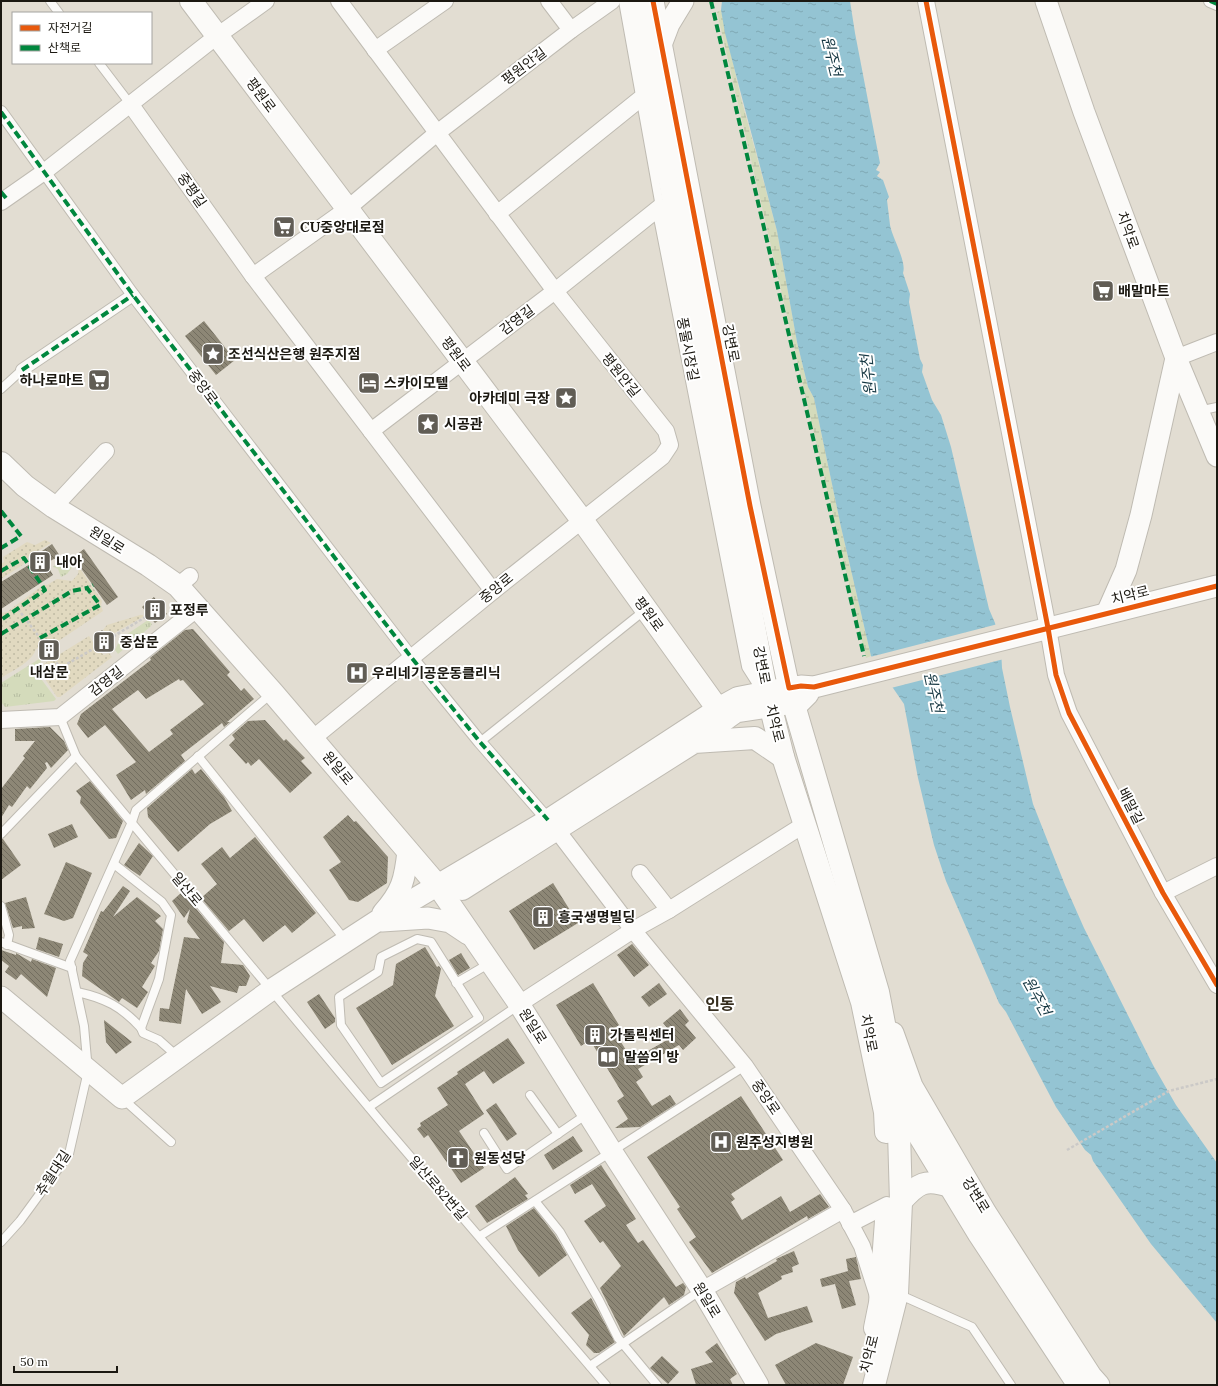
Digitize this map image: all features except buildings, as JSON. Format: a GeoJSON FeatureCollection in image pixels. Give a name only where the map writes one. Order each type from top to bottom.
{"type":"FeatureCollection","features":[{"type":"Feature","properties":{"kind":"main road","name":"평원로"},"geometry":{"type":"LineString","coordinates":[[191,1],[582,520],[722,714]]}},
{"type":"Feature","properties":{"kind":"main road","name":"원일로"},"geometry":{"type":"LineString","coordinates":[[1,463],[25,486],[54,507],[148,565],[184,581],[198,608],[273,693],[437,885]]}},
{"type":"Feature","properties":{"kind":"main road"},"geometry":{"type":"LineString","coordinates":[[722,714],[738,698],[769,699],[791,696]]}},
{"type":"Feature","properties":{"kind":"main road","name":"치악로"},"geometry":{"type":"LineString","coordinates":[[791,696],[870,997],[885,1112],[894,1204]]}},
{"type":"Feature","properties":{"kind":"main road","name":"치악로"},"geometry":{"type":"LineString","coordinates":[[769,699],[783,757],[805,824],[870,997]]}},
{"type":"Feature","properties":{"kind":"main road"},"geometry":{"type":"LineString","coordinates":[[437,885],[462,889],[552,824],[694,742],[755,738],[783,757]]}},
{"type":"Feature","properties":{"kind":"main road","name":"강변로"},"geometry":{"type":"LineString","coordinates":[[870,997],[898,1097]]}},
{"type":"Feature","properties":{"kind":"main road","name":"치악로"},"geometry":{"type":"LineString","coordinates":[[874,1385],[889,1298],[898,1097]]}},
{"type":"Feature","properties":{"kind":"main road","name":"치악로"},"geometry":{"type":"LineString","coordinates":[[861,1385],[872,1343],[889,1298]]}},
{"type":"Feature","properties":{"kind":"street"},"geometry":{"type":"LineString","coordinates":[[3,197],[44,172],[217,36],[266,1]]}},
{"type":"Feature","properties":{"kind":"street","name":"평원안길"},"geometry":{"type":"LineString","coordinates":[[339,1],[555,291],[666,431],[670,445],[662,457],[582,520]]}},
{"type":"Feature","properties":{"kind":"street"},"geometry":{"type":"LineString","coordinates":[[375,50],[445,1]]}},
{"type":"Feature","properties":{"kind":"street"},"geometry":{"type":"LineString","coordinates":[[549,1],[571,30]]}},
{"type":"Feature","properties":{"kind":"street","name":"평원안길"},"geometry":{"type":"LineString","coordinates":[[253,276],[347,209],[437,133],[571,30],[612,1]]}},
{"type":"Feature","properties":{"kind":"street","name":"강변로"},"geometry":{"type":"LineString","coordinates":[[635,1],[769,699]]}},
{"type":"Feature","properties":{"kind":"street","name":"강변로"},"geometry":{"type":"LineString","coordinates":[[653,1],[750,506],[791,696]]}},
{"type":"Feature","properties":{"kind":"street"},"geometry":{"type":"LineString","coordinates":[[661,45],[669,24],[683,1]]}},
{"type":"Feature","properties":{"kind":"street","name":"배말길"},"geometry":{"type":"LineString","coordinates":[[926,1],[1042,629],[1069,713],[1163,892],[1217,986]]}},
{"type":"Feature","properties":{"kind":"street","name":"치악로"},"geometry":{"type":"LineString","coordinates":[[1046,1],[1084,112],[1176,358],[1207,409],[1217,456]]}},
{"type":"Feature","properties":{"kind":"street"},"geometry":{"type":"LineString","coordinates":[[1210,1],[1217,4]]}},
{"type":"Feature","properties":{"kind":"street"},"geometry":{"type":"LineString","coordinates":[[497,214],[640,99]]}},
{"type":"Feature","properties":{"kind":"street","name":"중평길"},"geometry":{"type":"LineString","coordinates":[[131,105],[253,276]]}},
{"type":"Feature","properties":{"kind":"street","name":"중앙로"},"geometry":{"type":"LineString","coordinates":[[1,112],[133,295],[411,657],[480,742],[552,824],[633,930],[744,1066],[846,1217],[889,1298]]}},
{"type":"Feature","properties":{"kind":"street","name":"풍물시장길"},"geometry":{"type":"LineString","coordinates":[[660,207],[750,666],[769,699]]}},
{"type":"Feature","properties":{"kind":"street","name":"감영길"},"geometry":{"type":"LineString","coordinates":[[371,431],[555,291],[660,207]]}},
{"type":"Feature","properties":{"kind":"street"},"geometry":{"type":"LineString","coordinates":[[253,276],[493,591]]}},
{"type":"Feature","properties":{"kind":"street"},"geometry":{"type":"LineString","coordinates":[[22,370],[133,295]]}},
{"type":"Feature","properties":{"kind":"street"},"geometry":{"type":"LineString","coordinates":[[1107,613],[1126,570],[1141,515],[1176,358],[1217,342]]}},
{"type":"Feature","properties":{"kind":"street"},"geometry":{"type":"LineString","coordinates":[[54,507],[106,451]]}},
{"type":"Feature","properties":{"kind":"street","name":"중앙로"},"geometry":{"type":"LineString","coordinates":[[312,739],[411,657],[582,520]]}},
{"type":"Feature","properties":{"kind":"street","name":"치악로"},"geometry":{"type":"LineString","coordinates":[[791,696],[800,702],[814,688],[1042,629],[1217,586]]}},
{"type":"Feature","properties":{"kind":"street","name":"감영길"},"geometry":{"type":"LineString","coordinates":[[60,717],[198,608]]}},
{"type":"Feature","properties":{"kind":"street"},"geometry":{"type":"LineString","coordinates":[[694,742],[722,714]]}},
{"type":"Feature","properties":{"kind":"street"},"geometry":{"type":"LineString","coordinates":[[552,824],[722,714]]}},
{"type":"Feature","properties":{"kind":"street"},"geometry":{"type":"LineString","coordinates":[[1,720],[60,717]]}},
{"type":"Feature","properties":{"kind":"street"},"geometry":{"type":"LineString","coordinates":[[519,1004],[633,930],[669,910],[805,824]]}},
{"type":"Feature","properties":{"kind":"street"},"geometry":{"type":"LineString","coordinates":[[377,921],[396,898],[405,875],[408,851]]}},
{"type":"Feature","properties":{"kind":"street"},"geometry":{"type":"LineString","coordinates":[[1163,892],[1217,866]]}},
{"type":"Feature","properties":{"kind":"street"},"geometry":{"type":"LineString","coordinates":[[640,873],[669,910]]}},
{"type":"Feature","properties":{"kind":"street"},"geometry":{"type":"LineString","coordinates":[[1,997],[122,1098],[271,990],[347,942],[377,921],[437,885]]}},
{"type":"Feature","properties":{"kind":"street","name":"원일로"},"geometry":{"type":"LineString","coordinates":[[437,885],[519,1004],[612,1152],[702,1290],[758,1385]]}},
{"type":"Feature","properties":{"kind":"street"},"geometry":{"type":"LineString","coordinates":[[377,921],[406,918],[428,918],[450,922],[474,939]]}},
{"type":"Feature","properties":{"kind":"street","name":"강변로"},"geometry":{"type":"LineString","coordinates":[[870,997],[912,1086],[986,1213],[1086,1369],[1099,1385]]}},
{"type":"Feature","properties":{"kind":"street","name":"강변로"},"geometry":{"type":"LineString","coordinates":[[898,1097],[914,1128],[951,1187],[979,1236],[1078,1385]]}},
{"type":"Feature","properties":{"kind":"street"},"geometry":{"type":"LineString","coordinates":[[702,1290],[846,1217],[894,1204],[916,1186],[938,1182],[951,1187]]}},
{"type":"Feature","properties":{"kind":"lane"},"geometry":{"type":"LineString","coordinates":[[50,1],[58,12]]}},
{"type":"Feature","properties":{"kind":"lane","name":"풍물시장길"},"geometry":{"type":"LineString","coordinates":[[624,1],[660,207]]}},
{"type":"Feature","properties":{"kind":"lane"},"geometry":{"type":"LineString","coordinates":[[100,64],[131,105]]}},
{"type":"Feature","properties":{"kind":"lane"},"geometry":{"type":"LineString","coordinates":[[1,389],[22,370]]}},
{"type":"Feature","properties":{"kind":"lane"},"geometry":{"type":"LineString","coordinates":[[480,742],[646,610]]}},
{"type":"Feature","properties":{"kind":"lane"},"geometry":{"type":"LineString","coordinates":[[88,1071],[84,1026],[70,961],[114,864],[136,810],[273,693]]}},
{"type":"Feature","properties":{"kind":"lane","name":"일산로"},"geometry":{"type":"LineString","coordinates":[[60,717],[76,756],[271,990]]}},
{"type":"Feature","properties":{"kind":"lane"},"geometry":{"type":"LineString","coordinates":[[1,834],[76,756]]}},
{"type":"Feature","properties":{"kind":"lane"},"geometry":{"type":"LineString","coordinates":[[198,756],[347,942]]}},
{"type":"Feature","properties":{"kind":"lane","name":"일산로"},"geometry":{"type":"LineString","coordinates":[[114,864],[162,902],[171,915],[159,979],[141,1028]]}},
{"type":"Feature","properties":{"kind":"lane"},"geometry":{"type":"LineString","coordinates":[[1,906],[9,935],[4,943],[72,968]]}},
{"type":"Feature","properties":{"kind":"lane"},"geometry":{"type":"LineString","coordinates":[[417,939],[431,942],[456,983],[479,1018],[381,1083],[341,1025],[339,997],[378,972],[381,958],[417,939]]}},
{"type":"Feature","properties":{"kind":"lane"},"geometry":{"type":"LineString","coordinates":[[456,983],[490,962]]}},
{"type":"Feature","properties":{"kind":"lane","name":"일산로82번길"},"geometry":{"type":"LineString","coordinates":[[271,990],[606,1385]]}},
{"type":"Feature","properties":{"kind":"lane"},"geometry":{"type":"LineString","coordinates":[[77,992],[99,996],[127,1012],[141,1028],[143,1033],[159,1040],[178,1057]]}},
{"type":"Feature","properties":{"kind":"lane"},"geometry":{"type":"LineString","coordinates":[[369,1107],[519,1004]]}},
{"type":"Feature","properties":{"kind":"lane"},"geometry":{"type":"LineString","coordinates":[[480,1236],[744,1066]]}},
{"type":"Feature","properties":{"kind":"lane","name":"추월대길"},"geometry":{"type":"LineString","coordinates":[[1,1242],[20,1221],[69,1154],[88,1071]]}},
{"type":"Feature","properties":{"kind":"lane"},"geometry":{"type":"LineString","coordinates":[[530,1095],[558,1134]]}},
{"type":"Feature","properties":{"kind":"lane"},"geometry":{"type":"LineString","coordinates":[[122,1098],[171,1142]]}},
{"type":"Feature","properties":{"kind":"lane"},"geometry":{"type":"LineString","coordinates":[[484,1133],[507,1169],[588,1113]]}},
{"type":"Feature","properties":{"kind":"lane"},"geometry":{"type":"LineString","coordinates":[[535,1201],[560,1232],[623,1345],[657,1385]]}},
{"type":"Feature","properties":{"kind":"lane"},"geometry":{"type":"LineString","coordinates":[[590,1366],[702,1290]]}},
{"type":"Feature","properties":{"kind":"lane"},"geometry":{"type":"LineString","coordinates":[[889,1298],[972,1327],[1011,1385]]}},
{"type":"Feature","properties":{"kind":"path"},"geometry":{"type":"LineString","coordinates":[[18,610],[46,646]]}},
{"type":"Feature","properties":{"kind":"path"},"geometry":{"type":"LineString","coordinates":[[109,639],[149,615]]}},
{"type":"Feature","properties":{"kind":"path"},"geometry":{"type":"LineString","coordinates":[[51,654],[60,668],[100,645]]}},
{"type":"Feature","properties":{"kind":"path"},"geometry":{"type":"LineString","coordinates":[[1067,1150],[1169,1090],[1217,1079]]}},
{"type":"Feature","properties":{"kind":"green space"},"geometry":{"type":"Polygon","coordinates":[[[721,10],[741,98],[777,231],[797,342],[808,387],[814,398],[841,527],[871,656],[866,658],[717,12],[721,10]]]}},
{"type":"Feature","properties":{"kind":"green space"},"geometry":{"type":"Polygon","coordinates":[[[67,553],[74,565],[67,574],[61,577],[58,569],[53,567],[64,554],[67,553]]]}},
{"type":"Feature","properties":{"kind":"green space"},"geometry":{"type":"Polygon","coordinates":[[[148,620],[152,624],[150,627],[118,654],[115,650],[120,639],[148,620]]]}},
{"type":"Feature","properties":{"kind":"green space"},"geometry":{"type":"Polygon","coordinates":[[[39,659],[41,661],[36,672],[56,699],[54,701],[5,707],[1,702],[1,683],[39,659]]]}},
{"type":"Feature","properties":{"kind":"sand"},"geometry":{"type":"Polygon","coordinates":[[[45,540],[51,543],[28,557],[24,564],[1,579],[1,564],[4,562],[3,557],[27,542],[35,545],[45,540]]]}},
{"type":"Feature","properties":{"kind":"sand"},"geometry":{"type":"Polygon","coordinates":[[[79,567],[102,601],[101,606],[103,611],[57,642],[53,640],[36,649],[34,654],[26,662],[1,678],[1,613],[7,612],[43,585],[47,585],[57,579],[72,581],[78,574],[79,567]]]}},
{"type":"Feature","properties":{"kind":"sand"},"geometry":{"type":"Polygon","coordinates":[[[143,615],[143,617],[109,636],[103,630],[107,625],[143,615]]]}},
{"type":"Feature","properties":{"kind":"sand"},"geometry":{"type":"Polygon","coordinates":[[[89,636],[98,650],[104,655],[109,653],[112,657],[60,697],[57,697],[39,670],[39,667],[89,636]]]}},
{"type":"Feature","properties":{"kind":"water","name":"원주천"},"geometry":{"type":"Polygon","coordinates":[[[722,1],[850,1],[880,163],[876,170],[880,172],[877,176],[883,180],[889,197],[887,200],[890,225],[901,256],[904,268],[903,273],[910,294],[909,302],[920,359],[923,365],[922,372],[932,400],[941,415],[951,447],[989,609],[995,623],[1001,649],[1002,668],[1010,707],[1033,804],[1065,885],[1084,928],[1153,1065],[1176,1105],[1217,1163],[1217,1323],[1151,1244],[1093,1161],[1091,1155],[1085,1150],[1056,1107],[1006,1012],[999,1003],[946,881],[934,845],[918,778],[904,704],[871,656],[841,527],[814,398],[808,387],[797,342],[777,231],[725,33],[721,10],[722,1]]]}},
{"type":"Feature","properties":{"kind":"pier"},"geometry":{"type":"Polygon","coordinates":[[[998,624],[1004,659],[891,688],[870,657],[998,624]]]}},
{"type":"Feature","properties":{"kind":"marked path"},"geometry":{"type":"LineString","coordinates":[[711,1],[864,656]]}},
{"type":"Feature","properties":{"kind":"marked path"},"geometry":{"type":"LineString","coordinates":[[1210,1],[1217,4]]}},
{"type":"Feature","properties":{"kind":"marked path"},"geometry":{"type":"LineString","coordinates":[[1,112],[133,295],[411,657],[480,742],[548,820]]}},
{"type":"Feature","properties":{"kind":"marked path"},"geometry":{"type":"LineString","coordinates":[[1,192],[6,198]]}},
{"type":"Feature","properties":{"kind":"marked path"},"geometry":{"type":"LineString","coordinates":[[22,370],[133,295]]}},
{"type":"Feature","properties":{"kind":"marked path"},"geometry":{"type":"LineString","coordinates":[[1,511],[21,536],[1,548]]}},
{"type":"Feature","properties":{"kind":"marked path"},"geometry":{"type":"LineString","coordinates":[[1,571],[24,558],[45,590],[1,620]]}},
{"type":"Feature","properties":{"kind":"marked path"},"geometry":{"type":"LineString","coordinates":[[40,638],[100,605],[87,588],[93,585]]}},
{"type":"Feature","properties":{"kind":"marked path"},"geometry":{"type":"LineString","coordinates":[[1,634],[72,591],[87,588]]}},
{"type":"Feature","properties":{"kind":"cycle path"},"geometry":{"type":"LineString","coordinates":[[653,1],[750,506],[789,688],[801,686],[814,687],[1217,586]]}},
{"type":"Feature","properties":{"kind":"cycle path"},"geometry":{"type":"LineString","coordinates":[[926,1],[1056,675],[1069,713],[1163,893],[1217,985]]}},
{"type":"Feature","properties":{"kind":"place","name":"CU중앙대로점"},"geometry":{"type":"Point","coordinates":[284,227]}},
{"type":"Feature","properties":{"kind":"place","name":"배말마트"},"geometry":{"type":"Point","coordinates":[1103,291]}},
{"type":"Feature","properties":{"kind":"place","name":"조선식산은행 원주지점"},"geometry":{"type":"Point","coordinates":[213,354]}},
{"type":"Feature","properties":{"kind":"place","name":"하나로마트"},"geometry":{"type":"Point","coordinates":[99,380]}},
{"type":"Feature","properties":{"kind":"place","name":"스카이모텔"},"geometry":{"type":"Point","coordinates":[369,383]}},
{"type":"Feature","properties":{"kind":"place","name":"아카데미 극장"},"geometry":{"type":"Point","coordinates":[566,398]}},
{"type":"Feature","properties":{"kind":"place","name":"시공관"},"geometry":{"type":"Point","coordinates":[428,424]}},
{"type":"Feature","properties":{"kind":"place","name":"내아"},"geometry":{"type":"Point","coordinates":[40,562]}},
{"type":"Feature","properties":{"kind":"place","name":"포정루"},"geometry":{"type":"Point","coordinates":[155,610]}},
{"type":"Feature","properties":{"kind":"place","name":"중삼문"},"geometry":{"type":"Point","coordinates":[104,642]}},
{"type":"Feature","properties":{"kind":"place","name":"내삼문"},"geometry":{"type":"Point","coordinates":[49,650]}},
{"type":"Feature","properties":{"kind":"place","name":"우리네기공운동클리닉"},"geometry":{"type":"Point","coordinates":[357,673]}},
{"type":"Feature","properties":{"kind":"place","name":"흥국생명빌딩"},"geometry":{"type":"Point","coordinates":[543,917]}},
{"type":"Feature","properties":{"kind":"place","name":"가톨릭센터"},"geometry":{"type":"Point","coordinates":[595,1035]}},
{"type":"Feature","properties":{"kind":"place","name":"말씀의 방"},"geometry":{"type":"Point","coordinates":[608,1057]}},
{"type":"Feature","properties":{"kind":"place","name":"원주성지병원"},"geometry":{"type":"Point","coordinates":[721,1142]}},
{"type":"Feature","properties":{"kind":"place","name":"원동성당"},"geometry":{"type":"Point","coordinates":[458,1158]}},
{"type":"Feature","properties":{"kind":"district","name":"인동"},"geometry":{"type":"Point","coordinates":[720,1004]}}]}
